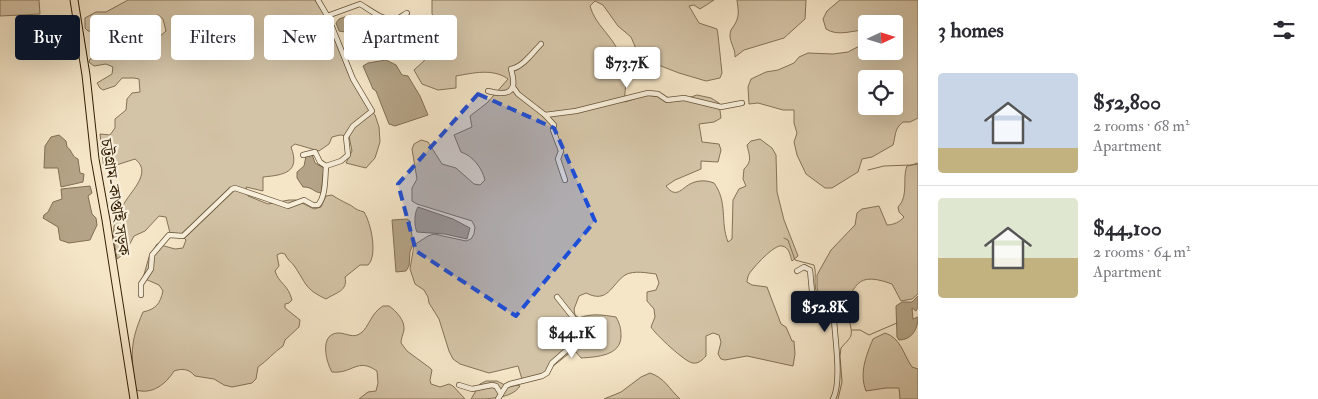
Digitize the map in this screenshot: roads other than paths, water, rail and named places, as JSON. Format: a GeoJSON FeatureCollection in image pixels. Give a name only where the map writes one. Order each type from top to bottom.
{"type":"FeatureCollection","features":[{"type":"Feature","properties":{"kind":"main road","name":"চট্টগ্রাম-কাপ্তাই সড়ক"},"geometry":{"type":"LineString","coordinates":[[74,0],[86,76],[94,159],[104,209],[134,399]]}},
{"type":"Feature","properties":{"kind":"street"},"geometry":{"type":"LineString","coordinates":[[318,0],[326,15]]}},
{"type":"Feature","properties":{"kind":"street"},"geometry":{"type":"LineString","coordinates":[[330,15],[360,4],[389,19],[396,20],[407,12]]}},
{"type":"Feature","properties":{"kind":"street"},"geometry":{"type":"LineString","coordinates":[[326,166],[341,161],[348,155],[346,137],[352,126],[372,111],[350,73],[334,31]]}},
{"type":"Feature","properties":{"kind":"street"},"geometry":{"type":"LineString","coordinates":[[488,91],[500,94],[507,92],[513,87],[514,81],[511,69],[515,69],[524,62],[541,44]]}},
{"type":"Feature","properties":{"kind":"street"},"geometry":{"type":"LineString","coordinates":[[513,87],[554,125],[553,130],[562,151],[558,159],[565,180]]}},
{"type":"Feature","properties":{"kind":"street"},"geometry":{"type":"LineString","coordinates":[[545,115],[576,111],[648,93],[658,94],[667,100],[684,98],[721,107],[742,103]]}},
{"type":"Feature","properties":{"kind":"street"},"geometry":{"type":"LineString","coordinates":[[303,155],[315,152],[320,162],[326,166]]}},
{"type":"Feature","properties":{"kind":"street"},"geometry":{"type":"LineString","coordinates":[[141,295],[141,284],[150,273],[152,255],[158,247],[169,235],[182,236],[204,214],[217,206],[232,189],[235,188],[266,197],[288,206],[304,200],[313,205],[318,205],[324,190],[326,166]]}},
{"type":"Feature","properties":{"kind":"street"},"geometry":{"type":"LineString","coordinates":[[797,270],[804,267],[810,270],[810,283],[816,300],[834,319],[837,374],[833,399]]}},
{"type":"Feature","properties":{"kind":"street"},"geometry":{"type":"LineString","coordinates":[[498,399],[506,386],[547,373],[556,360],[569,348],[576,321],[557,297]]}},
{"type":"Feature","properties":{"kind":"street"},"geometry":{"type":"LineString","coordinates":[[459,385],[472,389],[492,385],[496,386],[501,394]]}},
{"type":"Feature","properties":{"kind":"waterway"},"geometry":{"type":"LineString","coordinates":[[868,170],[884,166],[918,163]]}},
{"type":"Feature","properties":{"kind":"waterway"},"geometry":{"type":"LineString","coordinates":[[784,238],[788,240],[795,260],[814,265],[815,288],[822,301],[837,315],[847,314],[852,318],[849,320],[851,336],[841,348],[842,382],[838,399]]}},
{"type":"Feature","properties":{"kind":"waterway"},"geometry":{"type":"LineString","coordinates":[[852,330],[860,330],[869,335],[897,323]]}}]}
